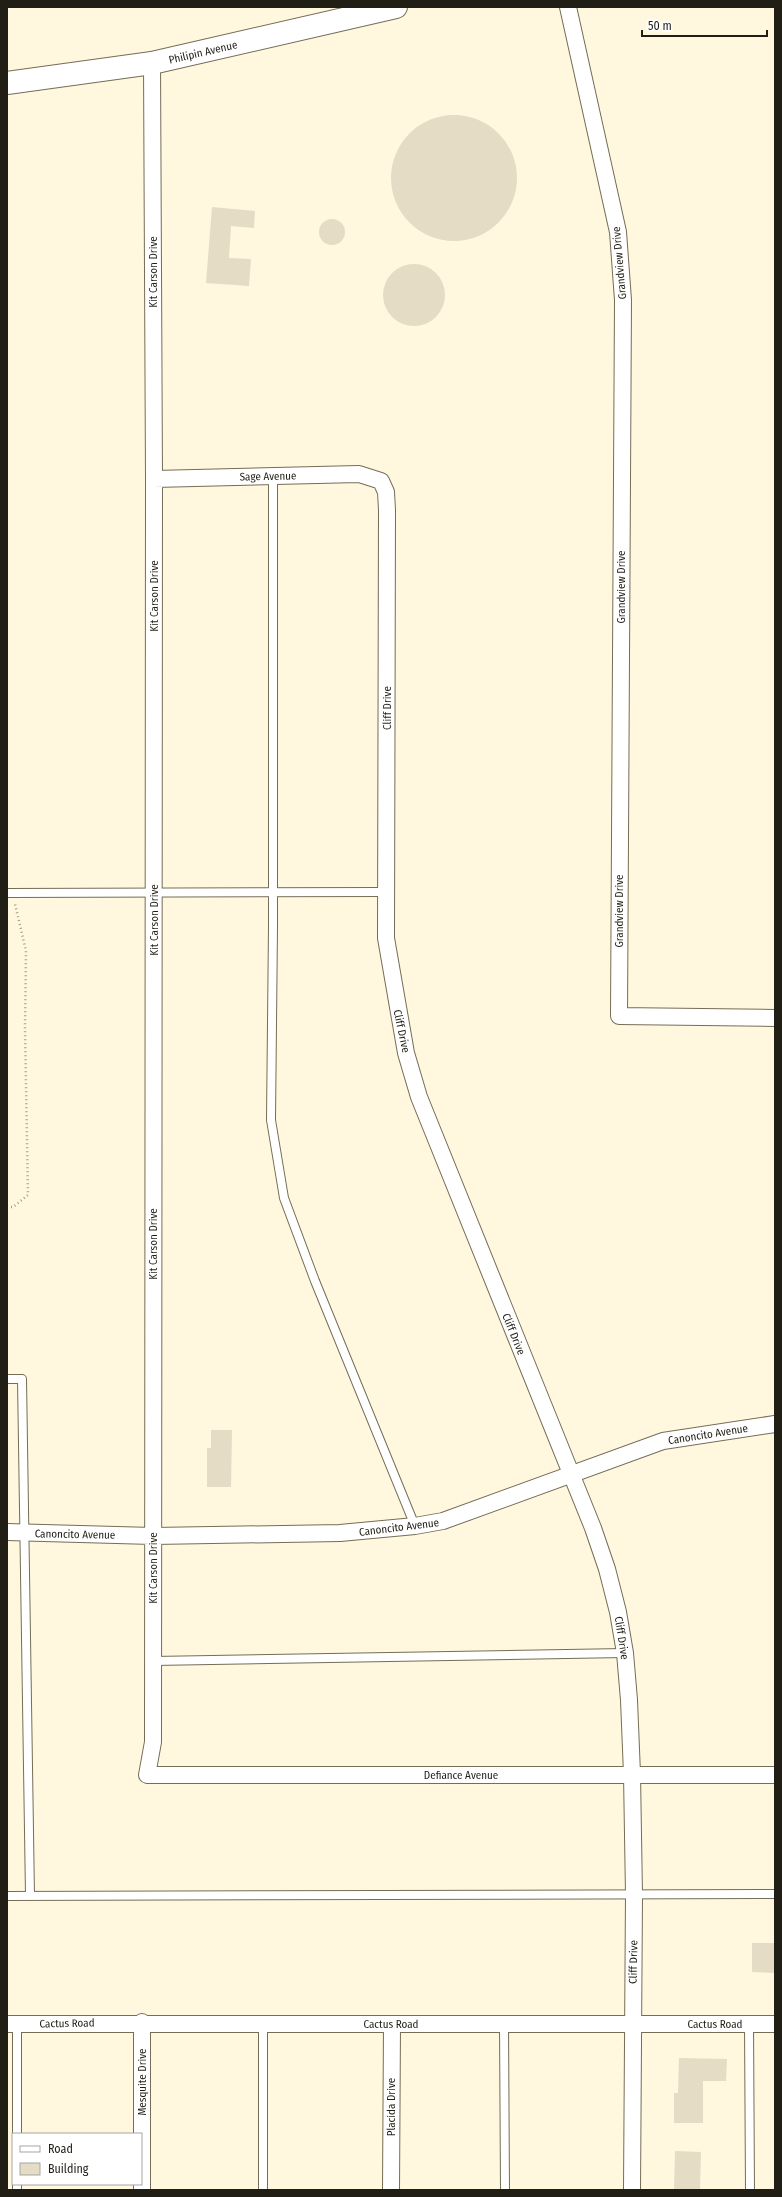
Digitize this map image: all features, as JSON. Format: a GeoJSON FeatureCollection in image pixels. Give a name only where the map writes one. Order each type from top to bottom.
{"type":"FeatureCollection","features":[{"type":"Feature","properties":{"kind":"main road","name":"Philipin Avenue"},"geometry":{"type":"LineString","coordinates":[[7,83],[152,63],[396,7]]}},
{"type":"Feature","properties":{"kind":"street","name":"Grandview Drive"},"geometry":{"type":"LineString","coordinates":[[568,7],[618,232],[623,300],[619,1016],[775,1018]]}},
{"type":"Feature","properties":{"kind":"street","name":"Kit Carson Drive"},"geometry":{"type":"LineString","coordinates":[[148,1775],[153,1742],[154,479],[152,63]]}},
{"type":"Feature","properties":{"kind":"street","name":"Sage Avenue"},"geometry":{"type":"LineString","coordinates":[[154,479],[359,474],[381,481]]}},
{"type":"Feature","properties":{"kind":"street","name":"Cliff Drive"},"geometry":{"type":"LineString","coordinates":[[381,481],[386,492],[388,510],[386,938],[394,992],[406,1053],[419,1097],[593,1528],[607,1569],[618,1612],[624,1653],[632,1774],[634,1895],[632,2190]]}},
{"type":"Feature","properties":{"kind":"street","name":"Canoncito Avenue"},"geometry":{"type":"LineString","coordinates":[[7,1532],[153,1536],[340,1533],[415,1526],[443,1521],[571,1476],[663,1441],[775,1424]]}},
{"type":"Feature","properties":{"kind":"street","name":"Defiance Avenue"},"geometry":{"type":"LineString","coordinates":[[148,1775],[775,1775]]}},
{"type":"Feature","properties":{"kind":"street","name":"Cactus Road"},"geometry":{"type":"LineString","coordinates":[[12,2024],[142,2022],[392,2024],[775,2024]]}},
{"type":"Feature","properties":{"kind":"street","name":"Mesquite Drive"},"geometry":{"type":"LineString","coordinates":[[142,2022],[142,2190]]}},
{"type":"Feature","properties":{"kind":"street","name":"Placida Drive"},"geometry":{"type":"LineString","coordinates":[[390,2190],[392,2024]]}},
{"type":"Feature","properties":{"kind":"lane"},"geometry":{"type":"LineString","coordinates":[[273,476],[273,892],[271,1120],[284,1198],[318,1288],[415,1526]]}},
{"type":"Feature","properties":{"kind":"lane"},"geometry":{"type":"LineString","coordinates":[[8,894],[386,892]]}},
{"type":"Feature","properties":{"kind":"lane"},"geometry":{"type":"LineString","coordinates":[[7,1379],[22,1379],[26,1532],[30,1896]]}},
{"type":"Feature","properties":{"kind":"lane"},"geometry":{"type":"LineString","coordinates":[[153,1661],[624,1653]]}},
{"type":"Feature","properties":{"kind":"lane"},"geometry":{"type":"LineString","coordinates":[[7,1896],[775,1894]]}},
{"type":"Feature","properties":{"kind":"lane"},"geometry":{"type":"LineString","coordinates":[[263,2023],[263,2190]]}},
{"type":"Feature","properties":{"kind":"lane"},"geometry":{"type":"LineString","coordinates":[[12,2024],[17,2133]]}},
{"type":"Feature","properties":{"kind":"lane"},"geometry":{"type":"LineString","coordinates":[[504,2024],[505,2190]]}},
{"type":"Feature","properties":{"kind":"lane"},"geometry":{"type":"LineString","coordinates":[[749,2024],[750,2190]]}},
{"type":"Feature","properties":{"kind":"path"},"geometry":{"type":"LineString","coordinates":[[7,1207],[14,1207],[28,1194],[25,1028],[26,951],[17,907],[8,894]]}},
{"type":"Feature","properties":{"kind":"building"},"geometry":{"type":"Polygon","coordinates":[[[460,115],[472,117],[484,122],[499,133],[510,148],[515,160],[517,178],[515,196],[510,208],[499,223],[484,234],[472,239],[448,241],[436,239],[424,234],[409,223],[398,208],[393,196],[391,172],[393,160],[398,148],[409,133],[424,122],[436,117],[460,115]]]}},
{"type":"Feature","properties":{"kind":"building"},"geometry":{"type":"Polygon","coordinates":[[[212,207],[255,211],[254,228],[231,226],[229,258],[251,259],[249,286],[206,283],[212,207]]]}},
{"type":"Feature","properties":{"kind":"building"},"geometry":{"type":"Polygon","coordinates":[[[332,219],[341,223],[345,232],[341,241],[332,245],[323,241],[319,232],[323,223],[332,219]]]}},
{"type":"Feature","properties":{"kind":"building"},"geometry":{"type":"Polygon","coordinates":[[[414,264],[426,267],[436,273],[442,283],[445,295],[442,307],[436,317],[426,323],[414,326],[402,323],[392,317],[386,307],[383,295],[386,283],[392,273],[402,267],[414,264]]]}},
{"type":"Feature","properties":{"kind":"building"},"geometry":{"type":"Polygon","coordinates":[[[211,1430],[232,1430],[231,1487],[207,1487],[207,1448],[211,1448],[211,1430]]]}},
{"type":"Feature","properties":{"kind":"building"},"geometry":{"type":"Polygon","coordinates":[[[752,1943],[775,1943],[775,1973],[752,1972],[752,1943]]]}},
{"type":"Feature","properties":{"kind":"building"},"geometry":{"type":"Polygon","coordinates":[[[679,2058],[727,2059],[726,2081],[703,2081],[703,2123],[674,2123],[674,2093],[678,2093],[679,2058]]]}},
{"type":"Feature","properties":{"kind":"building"},"geometry":{"type":"Polygon","coordinates":[[[675,2151],[701,2152],[700,2190],[674,2190],[675,2151]]]}}]}
